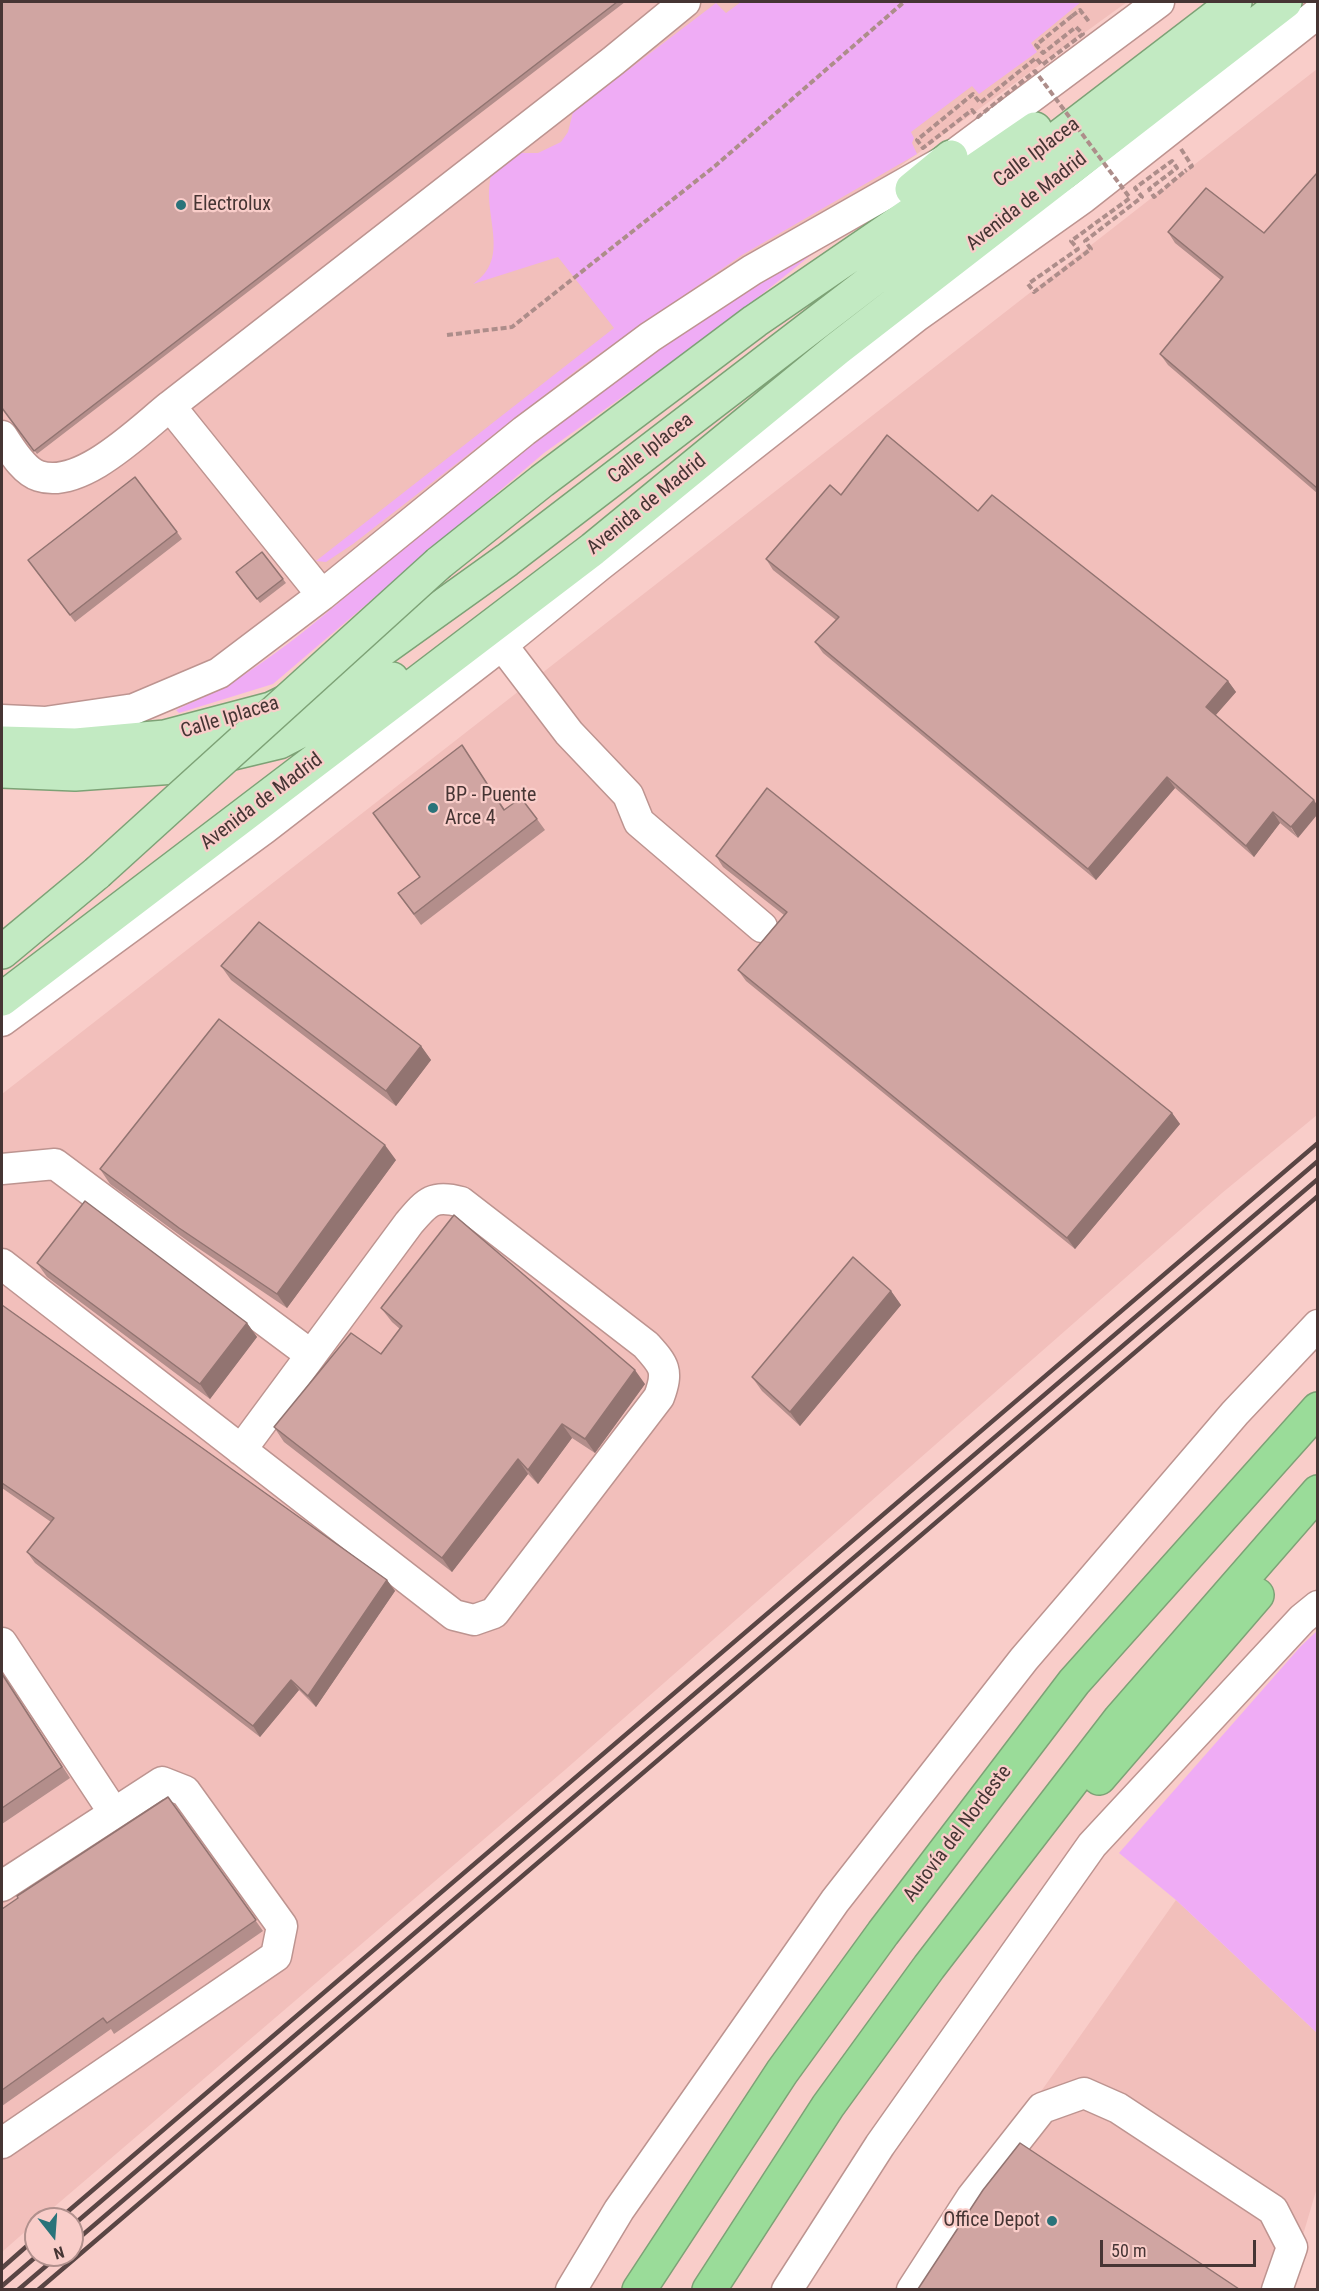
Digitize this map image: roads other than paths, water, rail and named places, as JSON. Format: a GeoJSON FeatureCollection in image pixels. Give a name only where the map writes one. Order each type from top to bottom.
{"type":"FeatureCollection","features":[{"type":"Feature","properties":{"kind":"highway","name":"Autovía del Nordeste"},"geometry":{"type":"LineString","coordinates":[[639,2289],[782,2072],[883,1933],[1074,1682],[1317,1409]]}},
{"type":"Feature","properties":{"kind":"highway"},"geometry":{"type":"LineString","coordinates":[[710,2289],[828,2106],[929,1967],[1120,1719],[1317,1492]]}},
{"type":"Feature","properties":{"kind":"highway"},"geometry":{"type":"LineString","coordinates":[[929,1967],[1141,1731],[1317,1525]]}},
{"type":"Feature","properties":{"kind":"main road"},"geometry":{"type":"LineString","coordinates":[[2,952],[97,873],[439,563],[542,481],[754,321],[1033,130],[1204,2]]}},
{"type":"Feature","properties":{"kind":"main road","name":"Calle Iplacea"},"geometry":{"type":"LineString","coordinates":[[2,743],[76,745],[165,738],[271,709],[359,666],[507,561],[1235,2]]}},
{"type":"Feature","properties":{"kind":"main road","name":"Avenida de Madrid"},"geometry":{"type":"LineString","coordinates":[[2,999],[593,549],[837,349],[1285,2]]}},
{"type":"Feature","properties":{"kind":"main road"},"geometry":{"type":"LineString","coordinates":[[754,321],[828,256],[951,158]]}},
{"type":"Feature","properties":{"kind":"main road","name":"Calle Iplacea"},"geometry":{"type":"LineString","coordinates":[[2,771],[75,774],[175,767],[279,742],[371,694],[837,349]]}},
{"type":"Feature","properties":{"kind":"street"},"geometry":{"type":"LineString","coordinates":[[2,436],[25,467],[39,476],[61,478],[78,474],[109,454],[613,61],[685,2]]}},
{"type":"Feature","properties":{"kind":"street"},"geometry":{"type":"LineString","coordinates":[[2,720],[45,722],[134,709],[219,673],[322,595],[524,431],[650,337],[752,270],[951,158],[1159,2]]}},
{"type":"Feature","properties":{"kind":"street"},"geometry":{"type":"LineString","coordinates":[[2,1021],[264,829],[502,645],[908,323],[1083,198],[1317,13]]}},
{"type":"Feature","properties":{"kind":"street"},"geometry":{"type":"LineString","coordinates":[[170,406],[322,595]]}},
{"type":"Feature","properties":{"kind":"street"},"geometry":{"type":"LineString","coordinates":[[502,645],[569,733],[628,795],[639,822],[762,927]]}},
{"type":"Feature","properties":{"kind":"street"},"geometry":{"type":"LineString","coordinates":[[2,1168],[55,1164],[311,1355]]}},
{"type":"Feature","properties":{"kind":"street"},"geometry":{"type":"LineString","coordinates":[[2,1264],[454,1615],[474,1620],[494,1613],[659,1397],[666,1379],[661,1362],[646,1345],[461,1202],[444,1197],[425,1205],[409,1223],[242,1450]]}},
{"type":"Feature","properties":{"kind":"street"},"geometry":{"type":"LineString","coordinates":[[571,2289],[619,2210],[835,1901],[1024,1659],[1235,1413],[1317,1325]]}},
{"type":"Feature","properties":{"kind":"street"},"geometry":{"type":"LineString","coordinates":[[787,2289],[880,2145],[1092,1845],[1302,1619],[1317,1606]]}},
{"type":"Feature","properties":{"kind":"street"},"geometry":{"type":"LineString","coordinates":[[2,1643],[114,1813]]}},
{"type":"Feature","properties":{"kind":"street"},"geometry":{"type":"LineString","coordinates":[[2,1886],[162,1782],[185,1791],[282,1926],[276,1956],[2,2143]]}},
{"type":"Feature","properties":{"kind":"street"},"geometry":{"type":"LineString","coordinates":[[912,2289],[972,2197],[1042,2108],[1084,2093],[1118,2108],[1273,2210],[1292,2247],[1277,2289]]}},
{"type":"Feature","properties":{"kind":"street"},"geometry":{"type":"LineString","coordinates":[[548,2289],[570,2259],[619,2210]]}},
{"type":"Feature","properties":{"kind":"railway"},"geometry":{"type":"LineString","coordinates":[[73,2207],[1318,1143]]}},
{"type":"Feature","properties":{"kind":"railway"},"geometry":{"type":"LineString","coordinates":[[84,2216],[1318,1161]]}},
{"type":"Feature","properties":{"kind":"railway"},"geometry":{"type":"LineString","coordinates":[[84,2234],[1318,1179]]}},
{"type":"Feature","properties":{"kind":"railway"},"geometry":{"type":"LineString","coordinates":[[38,2290],[1318,1196]]}},
{"type":"Feature","properties":{"kind":"railway"},"geometry":{"type":"LineString","coordinates":[[2,2268],[24,2249]]}},
{"type":"Feature","properties":{"kind":"railway"},"geometry":{"type":"LineString","coordinates":[[2,2286],[24,2267]]}},
{"type":"Feature","properties":{"kind":"railway"},"geometry":{"type":"LineString","coordinates":[[18,2290],[45,2267]]}},
{"type":"Feature","properties":{"kind":"place","name":"Electrolux"},"geometry":{"type":"Point","coordinates":[181,205]}},
{"type":"Feature","properties":{"kind":"place","name":"BP - Puente Arce 4"},"geometry":{"type":"Point","coordinates":[433,808]}},
{"type":"Feature","properties":{"kind":"place","name":"Office Depot"},"geometry":{"type":"Point","coordinates":[1052,2221]}}]}
